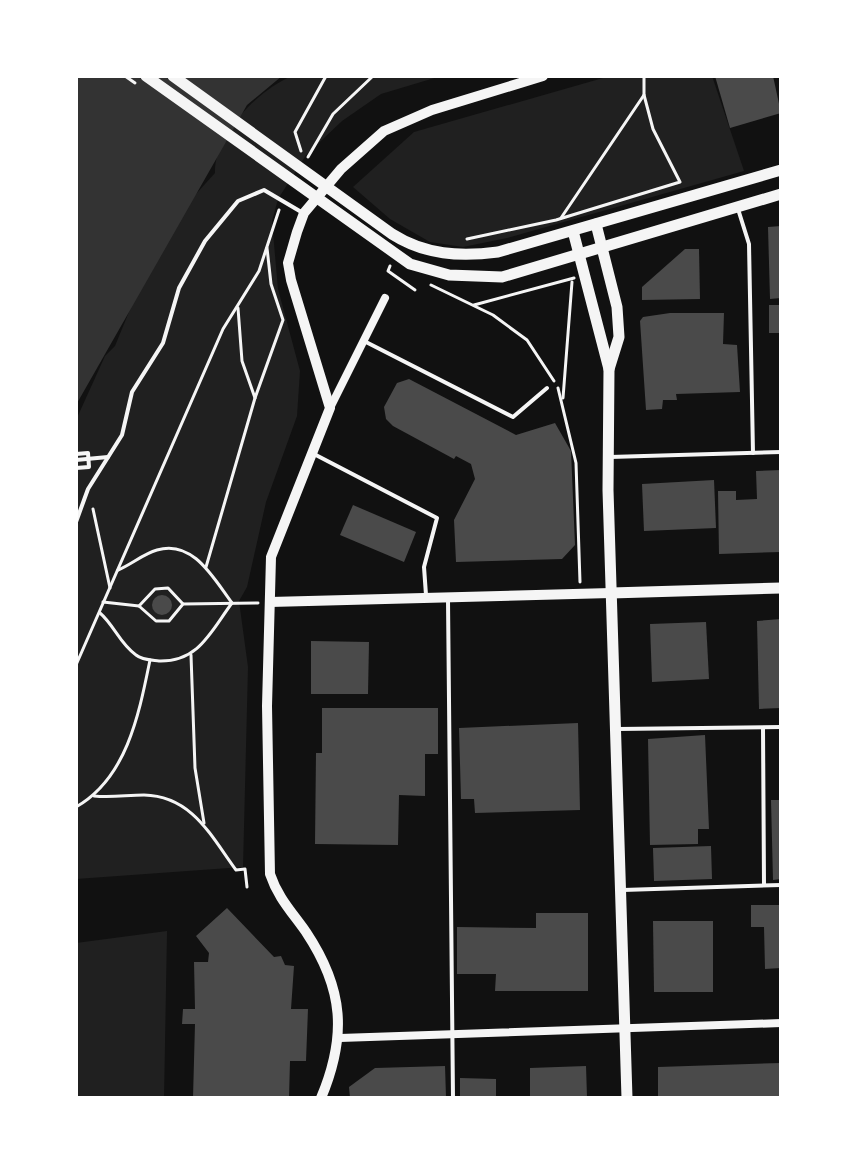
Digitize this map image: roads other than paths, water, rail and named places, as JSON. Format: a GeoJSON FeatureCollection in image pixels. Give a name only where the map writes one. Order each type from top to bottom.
{"type":"FeatureCollection","features":[{"type":"Feature","properties":{"kind":"main road"},"geometry":{"type":"LineString","coordinates":[[146,76],[382,244],[407,268],[449,275],[502,277],[781,194]]}},
{"type":"Feature","properties":{"kind":"main road"},"geometry":{"type":"LineString","coordinates":[[173,76],[414,248],[473,255],[498,252],[781,170]]}},
{"type":"Feature","properties":{"kind":"main road"},"geometry":{"type":"LineString","coordinates":[[596,224],[617,307],[619,337],[609,369]]}},
{"type":"Feature","properties":{"kind":"main road"},"geometry":{"type":"LineString","coordinates":[[573,231],[609,369],[611,593],[627,1098]]}},
{"type":"Feature","properties":{"kind":"main road"},"geometry":{"type":"LineString","coordinates":[[611,593],[781,588]]}},
{"type":"Feature","properties":{"kind":"street"},"geometry":{"type":"LineString","coordinates":[[330,408],[289,272],[291,249],[304,213],[356,152],[384,131],[432,110],[543,76]]}},
{"type":"Feature","properties":{"kind":"street"},"geometry":{"type":"LineString","coordinates":[[321,1098],[334,1067],[340,1038],[326,968],[306,932],[276,891],[270,874],[267,706],[271,557],[310,452],[385,298]]}},
{"type":"Feature","properties":{"kind":"street"},"geometry":{"type":"LineString","coordinates":[[270,602],[611,593]]}},
{"type":"Feature","properties":{"kind":"street"},"geometry":{"type":"LineString","coordinates":[[340,1038],[781,1023]]}},
{"type":"Feature","properties":{"kind":"lane"},"geometry":{"type":"LineString","coordinates":[[76,522],[88,489],[122,435],[132,392],[163,343],[179,288],[205,241],[238,201],[264,190],[304,213]]}},
{"type":"Feature","properties":{"kind":"lane"},"geometry":{"type":"LineString","coordinates":[[738,209],[749,244],[753,453]]}},
{"type":"Feature","properties":{"kind":"lane"},"geometry":{"type":"LineString","coordinates":[[364,341],[513,417],[547,388]]}},
{"type":"Feature","properties":{"kind":"lane"},"geometry":{"type":"LineString","coordinates":[[310,452],[437,518],[424,567],[426,597]]}},
{"type":"Feature","properties":{"kind":"lane"},"geometry":{"type":"LineString","coordinates":[[608,457],[781,452]]}},
{"type":"Feature","properties":{"kind":"lane"},"geometry":{"type":"LineString","coordinates":[[76,457],[88,453],[89,467],[76,468]]}},
{"type":"Feature","properties":{"kind":"lane"},"geometry":{"type":"LineString","coordinates":[[88,459],[108,457]]}},
{"type":"Feature","properties":{"kind":"lane"},"geometry":{"type":"LineString","coordinates":[[448,597],[453,1098]]}},
{"type":"Feature","properties":{"kind":"lane"},"geometry":{"type":"LineString","coordinates":[[763,727],[764,885]]}},
{"type":"Feature","properties":{"kind":"lane"},"geometry":{"type":"LineString","coordinates":[[615,729],[781,727]]}},
{"type":"Feature","properties":{"kind":"lane"},"geometry":{"type":"LineString","coordinates":[[620,890],[781,885]]}}]}
